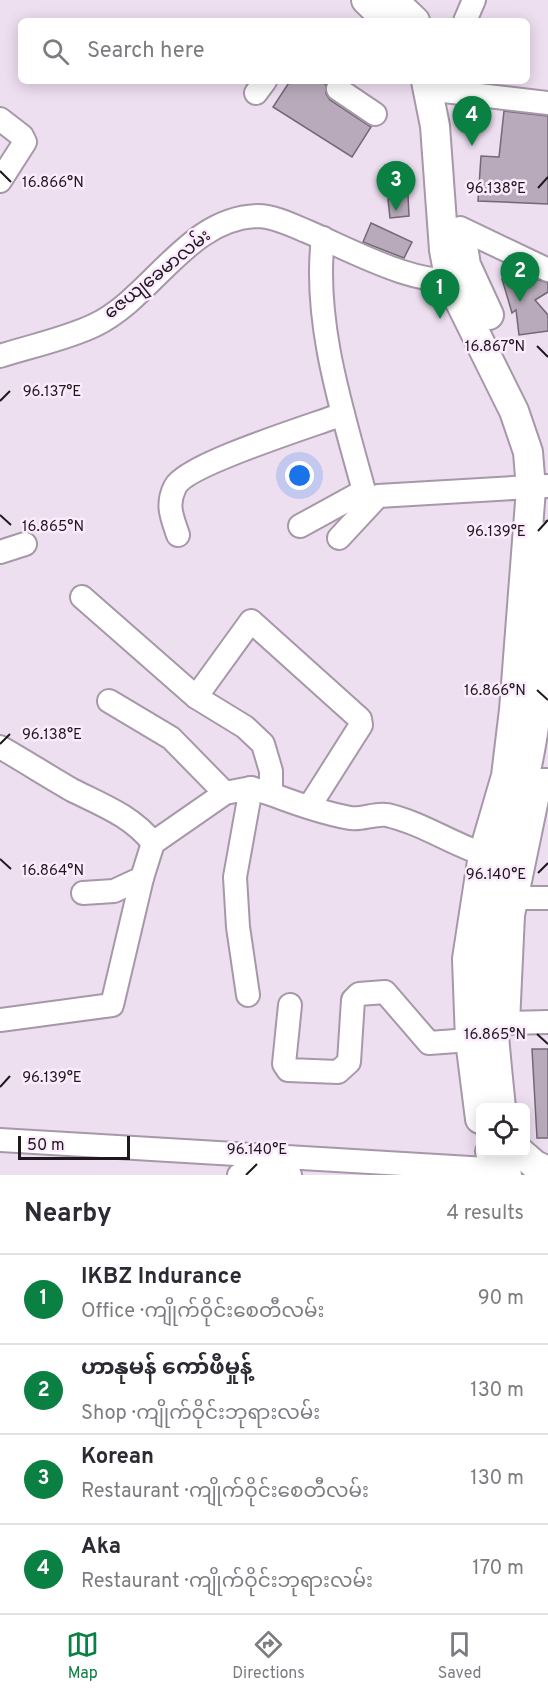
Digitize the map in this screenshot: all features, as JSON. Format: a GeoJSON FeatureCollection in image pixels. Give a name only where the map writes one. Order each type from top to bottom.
{"type":"FeatureCollection","features":[{"type":"Feature","properties":{"kind":"main road"},"geometry":{"type":"LineString","coordinates":[[380,11],[404,18]]}},
{"type":"Feature","properties":{"kind":"main road"},"geometry":{"type":"LineString","coordinates":[[435,84],[453,137],[460,228],[466,265],[460,279],[514,411],[540,487],[534,568],[534,724],[526,778],[494,858],[467,960],[470,1040],[478,1103]]}},
{"type":"Feature","properties":{"kind":"main road"},"geometry":{"type":"LineString","coordinates":[[435,84],[435,126],[444,250],[540,424],[548,464]]}},
{"type":"Feature","properties":{"kind":"main road"},"geometry":{"type":"LineString","coordinates":[[534,568],[548,531]]}},
{"type":"Feature","properties":{"kind":"main road"},"geometry":{"type":"LineString","coordinates":[[494,858],[491,993],[501,1103]]}},
{"type":"Feature","properties":{"kind":"main road"},"geometry":{"type":"LineString","coordinates":[[500,1163],[535,1165],[548,1171]]}},
{"type":"Feature","properties":{"kind":"street"},"geometry":{"type":"LineString","coordinates":[[466,18],[474,0]]}},
{"type":"Feature","properties":{"kind":"street"},"geometry":{"type":"LineString","coordinates":[[336,84],[375,114]]}},
{"type":"Feature","properties":{"kind":"street"},"geometry":{"type":"LineString","coordinates":[[435,84],[548,103]]}},
{"type":"Feature","properties":{"kind":"street"},"geometry":{"type":"LineString","coordinates":[[0,119],[22,136],[25,142],[0,181]]}},
{"type":"Feature","properties":{"kind":"street","name":"ဇေယျခေမာလမ်း"},"geometry":{"type":"LineString","coordinates":[[0,356],[96,325],[127,303],[201,235],[234,220],[260,216],[289,224],[417,277],[460,279]]}},
{"type":"Feature","properties":{"kind":"street"},"geometry":{"type":"LineString","coordinates":[[460,228],[548,270]]}},
{"type":"Feature","properties":{"kind":"street"},"geometry":{"type":"LineString","coordinates":[[300,526],[364,491],[343,414],[327,330],[319,270],[323,238]]}},
{"type":"Feature","properties":{"kind":"street"},"geometry":{"type":"LineString","coordinates":[[178,535],[169,508],[176,484],[206,464],[343,414]]}},
{"type":"Feature","properties":{"kind":"street"},"geometry":{"type":"LineString","coordinates":[[339,538],[378,496],[540,487]]}},
{"type":"Feature","properties":{"kind":"street"},"geometry":{"type":"LineString","coordinates":[[0,552],[25,544]]}},
{"type":"Feature","properties":{"kind":"street"},"geometry":{"type":"LineString","coordinates":[[82,597],[196,697],[245,727],[263,744],[271,771],[261,791],[235,877],[238,927],[248,995]]}},
{"type":"Feature","properties":{"kind":"street"},"geometry":{"type":"LineString","coordinates":[[196,697],[251,621],[360,718],[361,724],[309,807]]}},
{"type":"Feature","properties":{"kind":"street"},"geometry":{"type":"LineString","coordinates":[[109,701],[171,738],[225,793]]}},
{"type":"Feature","properties":{"kind":"street"},"geometry":{"type":"LineString","coordinates":[[0,747],[71,789],[116,811],[140,827],[153,843]]}},
{"type":"Feature","properties":{"kind":"street"},"geometry":{"type":"LineString","coordinates":[[548,780],[541,780],[516,898],[508,1023],[548,1022]]}},
{"type":"Feature","properties":{"kind":"street"},"geometry":{"type":"LineString","coordinates":[[0,1020],[112,1005],[142,878],[153,843],[225,793],[261,791],[309,807],[353,818],[384,814],[417,825],[494,858]]}},
{"type":"Feature","properties":{"kind":"street"},"geometry":{"type":"LineString","coordinates":[[83,893],[114,891],[142,878]]}},
{"type":"Feature","properties":{"kind":"street"},"geometry":{"type":"LineString","coordinates":[[516,898],[548,898]]}},
{"type":"Feature","properties":{"kind":"street"},"geometry":{"type":"LineString","coordinates":[[290,1005],[284,1064],[288,1070],[338,1072],[349,1062],[353,1000],[359,994],[385,992],[429,1043],[470,1040]]}},
{"type":"Feature","properties":{"kind":"street"},"geometry":{"type":"LineString","coordinates":[[0,1140],[500,1163]]}},
{"type":"Feature","properties":{"kind":"street"},"geometry":{"type":"LineString","coordinates":[[239,1175],[262,1166],[284,1171],[290,1175]]}},
{"type":"Feature","properties":{"kind":"building"},"geometry":{"type":"Polygon","coordinates":[[[288,84],[324,84],[326,94],[330,100],[371,127],[352,157],[273,107],[288,84]]]}},
{"type":"Feature","properties":{"kind":"building"},"geometry":{"type":"Polygon","coordinates":[[[504,111],[548,116],[548,204],[478,201],[481,156],[499,157],[504,111]]]}},
{"type":"Feature","properties":{"kind":"building"},"geometry":{"type":"Polygon","coordinates":[[[408,195],[409,216],[390,218],[388,199],[408,195]]]}},
{"type":"Feature","properties":{"kind":"building"},"geometry":{"type":"Polygon","coordinates":[[[371,223],[412,242],[404,258],[363,242],[371,223]]]}},
{"type":"Feature","properties":{"kind":"building"},"geometry":{"type":"Polygon","coordinates":[[[533,278],[548,283],[548,292],[535,300],[548,315],[548,331],[519,335],[516,310],[512,313],[502,279],[533,278]]]}},
{"type":"Feature","properties":{"kind":"building"},"geometry":{"type":"Polygon","coordinates":[[[532,1049],[548,1049],[548,1138],[537,1138],[532,1049]]]}},
{"type":"Feature","properties":{"kind":"place","name":"Aka"},"geometry":{"type":"Point","coordinates":[472,146]}},
{"type":"Feature","properties":{"kind":"place","name":"Korean"},"geometry":{"type":"Point","coordinates":[396,211]}},
{"type":"Feature","properties":{"kind":"place","name":"ဟာနုမန် ကော်ဖီမှုန့်"},"geometry":{"type":"Point","coordinates":[520,302]}},
{"type":"Feature","properties":{"kind":"place","name":"IKBZ Indurance"},"geometry":{"type":"Point","coordinates":[440,319]}}]}
